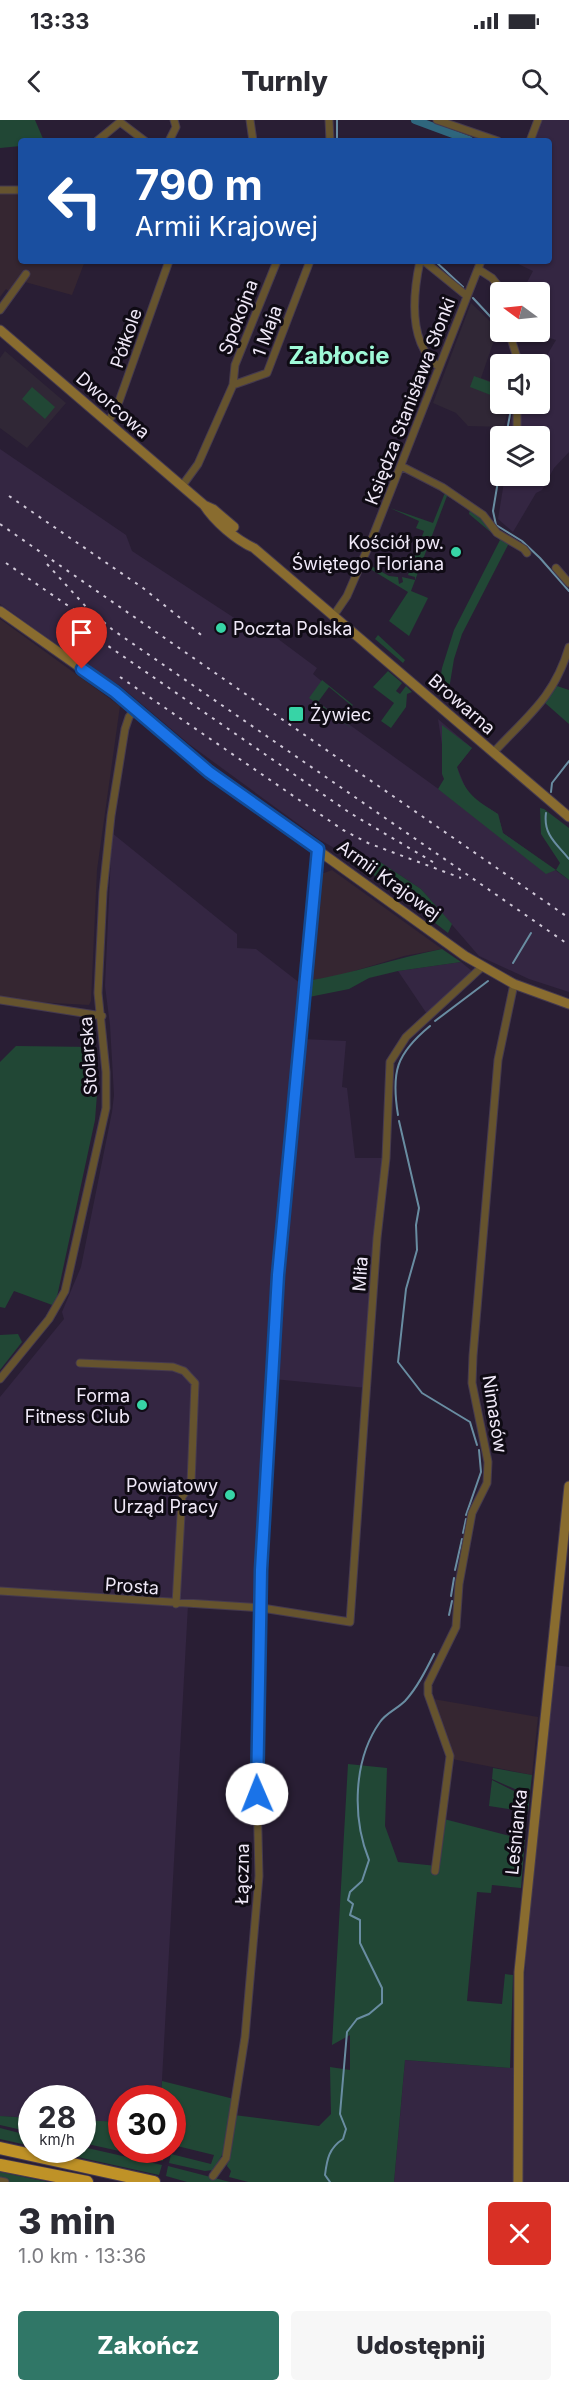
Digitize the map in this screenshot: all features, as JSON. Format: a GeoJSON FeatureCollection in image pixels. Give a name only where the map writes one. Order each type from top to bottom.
{"type":"FeatureCollection","features":[{"type":"Feature","properties":{"kind":"highway"},"geometry":{"type":"LineString","coordinates":[[0,2148],[154,2182]]}},
{"type":"Feature","properties":{"kind":"highway"},"geometry":{"type":"LineString","coordinates":[[0,2165],[87,2182]]}},
{"type":"Feature","properties":{"kind":"street"},"geometry":{"type":"LineString","coordinates":[[170,138],[176,127],[174,120]]}},
{"type":"Feature","properties":{"kind":"street"},"geometry":{"type":"LineString","coordinates":[[250,120],[253,138]]}},
{"type":"Feature","properties":{"kind":"street"},"geometry":{"type":"LineString","coordinates":[[329,120],[330,138]]}},
{"type":"Feature","properties":{"kind":"street"},"geometry":{"type":"LineString","coordinates":[[437,120],[489,138]]}},
{"type":"Feature","properties":{"kind":"street"},"geometry":{"type":"LineString","coordinates":[[531,138],[538,120]]}},
{"type":"Feature","properties":{"kind":"street"},"geometry":{"type":"LineString","coordinates":[[101,138],[120,122],[141,138]]}},
{"type":"Feature","properties":{"kind":"street"},"geometry":{"type":"LineString","coordinates":[[0,190],[18,190]]}},
{"type":"Feature","properties":{"kind":"street","name":"Półkole"},"geometry":{"type":"LineString","coordinates":[[108,422],[117,407],[168,264]]}},
{"type":"Feature","properties":{"kind":"street","name":"Spokojna"},"geometry":{"type":"LineString","coordinates":[[233,385],[235,365],[276,264]]}},
{"type":"Feature","properties":{"kind":"street","name":"1 Maja"},"geometry":{"type":"LineString","coordinates":[[233,385],[267,373],[309,264]]}},
{"type":"Feature","properties":{"kind":"street"},"geometry":{"type":"LineString","coordinates":[[421,264],[415,296],[417,325],[428,355],[439,367]]}},
{"type":"Feature","properties":{"kind":"street"},"geometry":{"type":"LineString","coordinates":[[426,264],[467,296]]}},
{"type":"Feature","properties":{"kind":"street","name":"Księdza Stanisława Słonki"},"geometry":{"type":"LineString","coordinates":[[334,615],[352,586],[480,264]]}},
{"type":"Feature","properties":{"kind":"street"},"geometry":{"type":"LineString","coordinates":[[478,269],[495,282]]}},
{"type":"Feature","properties":{"kind":"street"},"geometry":{"type":"LineString","coordinates":[[0,310],[26,274]]}},
{"type":"Feature","properties":{"kind":"street","name":"Dworcowa"},"geometry":{"type":"LineString","coordinates":[[0,331],[204,505],[210,514],[245,544],[254,548],[334,615]]}},
{"type":"Feature","properties":{"kind":"street"},"geometry":{"type":"LineString","coordinates":[[182,486],[198,464],[233,385]]}},
{"type":"Feature","properties":{"kind":"street"},"geometry":{"type":"LineString","coordinates":[[401,466],[442,487],[483,515],[498,533],[527,553]]}},
{"type":"Feature","properties":{"kind":"street"},"geometry":{"type":"LineString","coordinates":[[556,568],[569,583]]}},
{"type":"Feature","properties":{"kind":"street","name":"Armii Krajowej"},"geometry":{"type":"LineString","coordinates":[[0,611],[101,681],[209,772],[482,967],[514,984],[569,1004]]}},
{"type":"Feature","properties":{"kind":"street","name":"Browarna"},"geometry":{"type":"LineString","coordinates":[[334,615],[569,817]]}},
{"type":"Feature","properties":{"kind":"street"},"geometry":{"type":"LineString","coordinates":[[493,753],[544,702],[554,685],[569,647]]}},
{"type":"Feature","properties":{"kind":"street","name":"Stolarska"},"geometry":{"type":"LineString","coordinates":[[0,1379],[49,1319],[71,1277],[107,1096],[102,1016],[98,993],[104,870],[125,729],[129,717],[135,710]]}},
{"type":"Feature","properties":{"kind":"street","name":"Łączna"},"geometry":{"type":"LineString","coordinates":[[213,2176],[226,2158],[249,1997],[259,1876],[256,1753],[262,1608],[261,1570],[278,1275],[318,849]]}},
{"type":"Feature","properties":{"kind":"street","name":"Miła"},"geometry":{"type":"LineString","coordinates":[[350,1622],[377,1238],[386,1158],[390,1062],[406,1037],[482,967]]}},
{"type":"Feature","properties":{"kind":"street","name":"Nimasów"},"geometry":{"type":"LineString","coordinates":[[435,1871],[450,1756],[428,1694],[428,1684],[456,1627],[459,1584],[472,1513],[487,1483],[488,1462],[472,1383],[473,1356],[498,1060],[514,984]]}},
{"type":"Feature","properties":{"kind":"street"},"geometry":{"type":"LineString","coordinates":[[0,1000],[102,1016]]}},
{"type":"Feature","properties":{"kind":"street"},"geometry":{"type":"LineString","coordinates":[[80,1363],[173,1367],[184,1371],[195,1383],[191,1483],[182,1497],[176,1604]]}},
{"type":"Feature","properties":{"kind":"street","name":"Leśnianka"},"geometry":{"type":"LineString","coordinates":[[518,2182],[519,1972],[569,1486]]}},
{"type":"Feature","properties":{"kind":"street","name":"Prosta"},"geometry":{"type":"LineString","coordinates":[[0,1591],[262,1608],[350,1622]]}},
{"type":"Feature","properties":{"kind":"street"},"geometry":{"type":"LineString","coordinates":[[0,2181],[5,2182]]}},
{"type":"Feature","properties":{"kind":"shaded area"},"geometry":{"type":"Polygon","coordinates":[[[538,120],[569,120],[569,452],[550,475],[550,426],[510,426],[512,414],[550,414],[550,354],[548,354],[556,340],[550,338],[550,282],[527,282],[533,271],[518,264],[552,264],[552,138],[531,138],[538,120]]]}},
{"type":"Feature","properties":{"kind":"shaded area"},"geometry":{"type":"Polygon","coordinates":[[[0,193],[18,194],[18,264],[84,264],[72,295],[25,282],[10,292],[6,289],[0,297],[0,193]]]}},
{"type":"Feature","properties":{"kind":"shaded area"},"geometry":{"type":"Polygon","coordinates":[[[471,303],[490,321],[490,342],[493,342],[481,378],[490,381],[490,414],[507,414],[504,426],[468,426],[456,413],[433,403],[471,303]]]}},
{"type":"Feature","properties":{"kind":"shaded area"},"geometry":{"type":"Polygon","coordinates":[[[5,351],[66,403],[27,448],[0,428],[0,358],[5,351]]]}},
{"type":"Feature","properties":{"kind":"shaded area"},"geometry":{"type":"Polygon","coordinates":[[[0,449],[126,535],[132,551],[242,623],[262,627],[317,668],[313,674],[325,684],[314,699],[444,793],[456,794],[444,758],[438,719],[472,748],[457,767],[469,796],[498,814],[503,833],[569,880],[569,992],[529,979],[479,956],[421,889],[377,860],[352,858],[320,840],[189,744],[119,685],[101,676],[0,604],[0,449]]]}},
{"type":"Feature","properties":{"kind":"shaded area"},"geometry":{"type":"Polygon","coordinates":[[[503,486],[544,486],[536,493],[513,532],[498,519],[503,486]]]}},
{"type":"Feature","properties":{"kind":"shaded area"},"geometry":{"type":"Polygon","coordinates":[[[0,619],[120,706],[97,870],[89,1005],[0,1000],[0,619]]]}},
{"type":"Feature","properties":{"kind":"shaded area"},"geometry":{"type":"Polygon","coordinates":[[[112,833],[237,934],[237,948],[256,949],[305,987],[302,1039],[346,1041],[342,1087],[347,1088],[355,1158],[386,1158],[367,1388],[273,1379],[262,1608],[188,1605],[162,2085],[108,2085],[108,2121],[96,2121],[96,2085],[18,2085],[18,2117],[0,2116],[0,1397],[64,1319],[62,1312],[81,1267],[114,1095],[105,986],[112,833]]]}},
{"type":"Feature","properties":{"kind":"shaded area"},"geometry":{"type":"Polygon","coordinates":[[[332,870],[442,949],[404,956],[338,976],[306,981],[315,872],[324,873],[332,870]]]}},
{"type":"Feature","properties":{"kind":"shaded area"},"geometry":{"type":"Polygon","coordinates":[[[461,962],[473,972],[427,1014],[398,971],[461,962]]]}},
{"type":"Feature","properties":{"kind":"shaded area"},"geometry":{"type":"Polygon","coordinates":[[[555,1665],[569,1667],[569,2182],[394,2182],[405,2060],[510,2068],[522,2066],[527,1917],[555,1665]]]}},
{"type":"Feature","properties":{"kind":"shaded area"},"geometry":{"type":"Polygon","coordinates":[[[433,1699],[538,1717],[532,1775],[452,1759],[433,1699]]]}},
{"type":"Feature","properties":{"kind":"green space"},"geometry":{"type":"Polygon","coordinates":[[[0,120],[35,120],[43,138],[18,138],[18,146],[0,148],[0,120]]]}},
{"type":"Feature","properties":{"kind":"green space"},"geometry":{"type":"Polygon","coordinates":[[[474,376],[490,382],[490,395],[470,387],[474,376]]]}},
{"type":"Feature","properties":{"kind":"green space"},"geometry":{"type":"Polygon","coordinates":[[[32,387],[55,407],[45,419],[22,399],[32,387]]]}},
{"type":"Feature","properties":{"kind":"green space"},"geometry":{"type":"Polygon","coordinates":[[[446,490],[484,516],[509,543],[462,634],[454,659],[447,701],[438,694],[442,668],[454,630],[500,540],[469,514],[470,509],[447,496],[411,591],[428,598],[409,636],[389,621],[408,592],[367,567],[368,564],[389,576],[398,577],[399,584],[403,582],[402,577],[415,580],[415,577],[408,575],[424,531],[416,528],[419,521],[390,508],[433,523],[446,490]]]}},
{"type":"Feature","properties":{"kind":"green space"},"geometry":{"type":"Polygon","coordinates":[[[378,635],[405,660],[403,663],[375,639],[378,635]]]}},
{"type":"Feature","properties":{"kind":"green space"},"geometry":{"type":"Polygon","coordinates":[[[388,671],[402,683],[396,691],[400,694],[406,686],[412,692],[407,694],[406,707],[391,728],[381,721],[394,703],[373,687],[388,671]]]}},
{"type":"Feature","properties":{"kind":"green space"},"geometry":{"type":"Polygon","coordinates":[[[322,680],[353,705],[329,687],[318,702],[354,730],[309,698],[322,680]]]}},
{"type":"Feature","properties":{"kind":"green space"},"geometry":{"type":"Polygon","coordinates":[[[554,685],[569,690],[569,724],[544,702],[554,685]]]}},
{"type":"Feature","properties":{"kind":"green space"},"geometry":{"type":"Polygon","coordinates":[[[442,725],[472,748],[457,767],[467,790],[498,814],[503,833],[556,870],[546,874],[438,789],[444,779],[442,774],[442,725]]]}},
{"type":"Feature","properties":{"kind":"green space"},"geometry":{"type":"Polygon","coordinates":[[[540,808],[569,828],[569,880],[556,870],[560,863],[541,834],[540,808]]]}},
{"type":"Feature","properties":{"kind":"green space"},"geometry":{"type":"Polygon","coordinates":[[[352,858],[377,860],[421,889],[452,924],[448,933],[352,858]]]}},
{"type":"Feature","properties":{"kind":"green space"},"geometry":{"type":"Polygon","coordinates":[[[442,949],[461,962],[398,971],[369,978],[349,989],[304,998],[306,981],[442,949]]]}},
{"type":"Feature","properties":{"kind":"green space"},"geometry":{"type":"Polygon","coordinates":[[[16,1046],[93,1047],[97,1094],[95,1120],[55,1306],[14,1291],[5,1308],[0,1307],[0,1062],[16,1046]]]}},
{"type":"Feature","properties":{"kind":"green space"},"geometry":{"type":"Polygon","coordinates":[[[18,1334],[22,1342],[0,1370],[0,1335],[18,1334]]]}},
{"type":"Feature","properties":{"kind":"green space"},"geometry":{"type":"Polygon","coordinates":[[[348,1764],[387,1768],[385,1826],[398,1862],[437,1866],[444,1819],[525,1840],[521,1888],[492,1885],[491,1893],[477,1892],[467,2001],[502,2004],[505,1974],[513,1975],[510,2068],[405,2060],[394,2182],[248,2182],[229,2177],[231,2171],[227,2166],[234,2115],[319,2126],[331,2114],[330,2067],[350,2070],[350,2035],[332,2045],[348,1764]]]}},
{"type":"Feature","properties":{"kind":"green space"},"geometry":{"type":"Polygon","coordinates":[[[493,1768],[532,1775],[530,1793],[492,1779],[493,1768]]]}},
{"type":"Feature","properties":{"kind":"green space"},"geometry":{"type":"Polygon","coordinates":[[[492,1780],[518,1793],[530,1794],[528,1812],[489,1806],[492,1780]]]}},
{"type":"Feature","properties":{"kind":"green space"},"geometry":{"type":"Polygon","coordinates":[[[162,2081],[178,2085],[162,2085],[162,2081]]]}},
{"type":"Feature","properties":{"kind":"green space"},"geometry":{"type":"Polygon","coordinates":[[[186,2087],[234,2099],[224,2152],[213,2170],[205,2171],[169,2163],[186,2163],[186,2158],[211,2164],[214,2155],[186,2148],[186,2087]]]}},
{"type":"Feature","properties":{"kind":"green space"},"geometry":{"type":"Polygon","coordinates":[[[0,2116],[18,2117],[18,2129],[0,2125],[0,2116]]]}},
{"type":"Feature","properties":{"kind":"green space"},"geometry":{"type":"Polygon","coordinates":[[[96,2121],[108,2121],[108,2149],[96,2146],[96,2121]]]}},
{"type":"Feature","properties":{"kind":"green space"},"geometry":{"type":"Polygon","coordinates":[[[0,2128],[18,2133],[18,2143],[0,2139],[0,2128]]]}},
{"type":"Feature","properties":{"kind":"green space"},"geometry":{"type":"Polygon","coordinates":[[[96,2150],[108,2153],[108,2163],[162,2165],[159,2175],[96,2161],[96,2150]]]}},
{"type":"Feature","properties":{"kind":"green space"},"geometry":{"type":"Polygon","coordinates":[[[168,2166],[230,2182],[187,2182],[166,2176],[168,2166]]]}},
{"type":"Feature","properties":{"kind":"green space"},"geometry":{"type":"Polygon","coordinates":[[[0,2172],[48,2182],[0,2182],[0,2172]]]}},
{"type":"Feature","properties":{"kind":"waterway"},"geometry":{"type":"LineString","coordinates":[[337,120],[337,138]]}},
{"type":"Feature","properties":{"kind":"waterway"},"geometry":{"type":"LineString","coordinates":[[415,120],[464,138]]}},
{"type":"Feature","properties":{"kind":"waterway"},"geometry":{"type":"LineString","coordinates":[[438,264],[463,287]]}},
{"type":"Feature","properties":{"kind":"waterway"},"geometry":{"type":"LineString","coordinates":[[473,298],[490,316]]}},
{"type":"Feature","properties":{"kind":"waterway"},"geometry":{"type":"LineString","coordinates":[[508,426],[510,414]]}},
{"type":"Feature","properties":{"kind":"waterway"},"geometry":{"type":"LineString","coordinates":[[497,486],[493,511],[496,525],[522,541],[569,591]]}},
{"type":"Feature","properties":{"kind":"waterway"},"geometry":{"type":"LineString","coordinates":[[551,792],[552,783],[569,761]]}},
{"type":"Feature","properties":{"kind":"waterway"},"geometry":{"type":"LineString","coordinates":[[546,813],[549,833],[569,859]]}},
{"type":"Feature","properties":{"kind":"waterway"},"geometry":{"type":"LineString","coordinates":[[513,963],[531,933]]}},
{"type":"Feature","properties":{"kind":"waterway"},"geometry":{"type":"LineString","coordinates":[[435,1021],[488,981]]}},
{"type":"Feature","properties":{"kind":"waterway"},"geometry":{"type":"LineString","coordinates":[[398,1115],[395,1087],[399,1065],[410,1046],[430,1026]]}},
{"type":"Feature","properties":{"kind":"waterway"},"geometry":{"type":"LineString","coordinates":[[399,1121],[419,1208],[416,1225],[417,1250],[406,1289],[398,1362],[422,1393],[470,1422],[477,1445]]}},
{"type":"Feature","properties":{"kind":"waterway"},"geometry":{"type":"LineString","coordinates":[[466,1515],[481,1472],[479,1450]]}},
{"type":"Feature","properties":{"kind":"waterway"},"geometry":{"type":"LineString","coordinates":[[463,1533],[466,1519]]}},
{"type":"Feature","properties":{"kind":"waterway"},"geometry":{"type":"LineString","coordinates":[[455,1570],[462,1539]]}},
{"type":"Feature","properties":{"kind":"waterway"},"geometry":{"type":"LineString","coordinates":[[451,1596],[454,1578]]}},
{"type":"Feature","properties":{"kind":"waterway"},"geometry":{"type":"LineString","coordinates":[[449,1615],[452,1601]]}},
{"type":"Feature","properties":{"kind":"waterway"},"geometry":{"type":"LineString","coordinates":[[330,2182],[325,2175],[328,2159],[332,2150],[343,2139],[346,2129],[340,2114],[347,2032],[357,2019],[369,2014],[382,2003],[382,1988],[360,1943],[360,1920],[350,1915],[353,1904],[348,1900],[350,1892],[362,1881],[369,1860],[363,1844],[358,1808],[360,1771],[364,1754],[380,1722],[409,1696],[434,1654]]}},
{"type":"Feature","properties":{"kind":"railway"},"geometry":{"type":"LineString","coordinates":[[9,496],[143,588],[205,638]]}},
{"type":"Feature","properties":{"kind":"railway"},"geometry":{"type":"LineString","coordinates":[[0,524],[569,918]]}},
{"type":"Feature","properties":{"kind":"railway"},"geometry":{"type":"LineString","coordinates":[[6,563],[96,625]]}},
{"type":"Feature","properties":{"kind":"railway"},"geometry":{"type":"LineString","coordinates":[[47,564],[88,609],[113,630],[569,945]]}},
{"type":"Feature","properties":{"kind":"railway"},"geometry":{"type":"LineString","coordinates":[[101,641],[350,813],[438,865]]}},
{"type":"Feature","properties":{"kind":"railway"},"geometry":{"type":"LineString","coordinates":[[120,677],[343,830],[368,843],[461,878]]}},
{"type":"Feature","properties":{"kind":"place","name":"Kościół pw. Świętego Floriana"},"geometry":{"type":"Point","coordinates":[456,552]}},
{"type":"Feature","properties":{"kind":"place","name":"Poczta Polska"},"geometry":{"type":"Point","coordinates":[221,628]}},
{"type":"Feature","properties":{"kind":"place","name":"Żywiec"},"geometry":{"type":"Point","coordinates":[296,714]}},
{"type":"Feature","properties":{"kind":"place","name":"Forma Fitness Club"},"geometry":{"type":"Point","coordinates":[142,1405]}},
{"type":"Feature","properties":{"kind":"place","name":"Powiatowy Urząd Pracy"},"geometry":{"type":"Point","coordinates":[230,1495]}},
{"type":"Feature","properties":{"kind":"district","name":"Zabłocie"},"geometry":{"type":"Point","coordinates":[339,355]}},
{"type":"Feature","properties":{"kind":"route"},"geometry":{"type":"LineString","coordinates":[[82,669],[115,692],[209,772],[318,849],[278,1275],[261,1570],[257,1794]]}}]}
